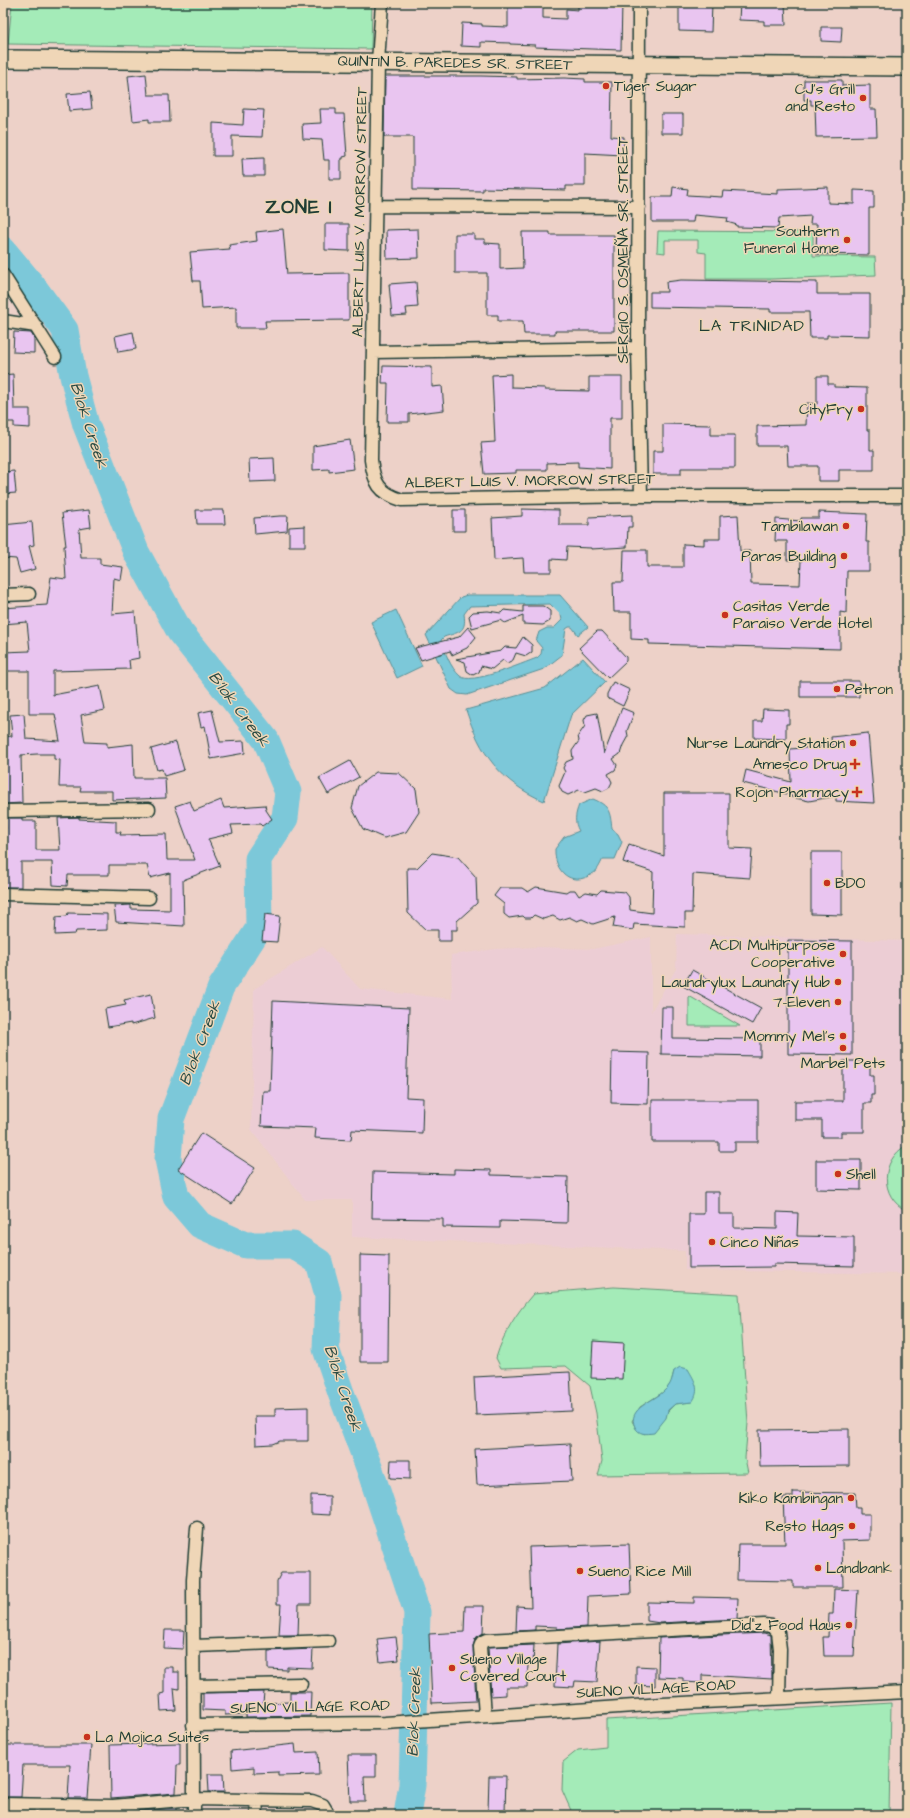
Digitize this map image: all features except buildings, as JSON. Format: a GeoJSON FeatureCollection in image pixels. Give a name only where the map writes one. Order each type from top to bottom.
{"type":"FeatureCollection","features":[{"type":"Feature","properties":{"kind":"main road","name":"QUINTIN B. PAREDES SR. STREET"},"geometry":{"type":"LineString","coordinates":[[3,59],[907,67]]}},
{"type":"Feature","properties":{"kind":"street","name":"ALBERT LUIS V. MORROW STREET"},"geometry":{"type":"LineString","coordinates":[[382,3],[378,62],[371,460],[373,475],[379,487],[389,497],[402,500],[641,496],[907,496]]}},
{"type":"Feature","properties":{"kind":"street","name":"SERGIO S. OSMEÑA SR. STREET"},"geometry":{"type":"LineString","coordinates":[[639,3],[638,348],[641,496]]}},
{"type":"Feature","properties":{"kind":"street"},"geometry":{"type":"LineString","coordinates":[[376,206],[639,207]]}},
{"type":"Feature","properties":{"kind":"street"},"geometry":{"type":"LineString","coordinates":[[3,275],[55,357]]}},
{"type":"Feature","properties":{"kind":"street"},"geometry":{"type":"LineString","coordinates":[[3,321],[36,326]]}},
{"type":"Feature","properties":{"kind":"street"},"geometry":{"type":"LineString","coordinates":[[373,352],[638,348]]}},
{"type":"Feature","properties":{"kind":"street"},"geometry":{"type":"LineString","coordinates":[[3,595],[29,594]]}},
{"type":"Feature","properties":{"kind":"street"},"geometry":{"type":"LineString","coordinates":[[3,811],[149,809]]}},
{"type":"Feature","properties":{"kind":"street"},"geometry":{"type":"LineString","coordinates":[[3,894],[149,898]]}},
{"type":"Feature","properties":{"kind":"street"},"geometry":{"type":"LineString","coordinates":[[194,1815],[193,1580],[197,1528]]}},
{"type":"Feature","properties":{"kind":"street"},"geometry":{"type":"LineString","coordinates":[[485,1715],[480,1647],[482,1642],[486,1640],[764,1625],[772,1626],[778,1632],[780,1649],[779,1698]]}},
{"type":"Feature","properties":{"kind":"street"},"geometry":{"type":"LineString","coordinates":[[194,1646],[328,1641]]}},
{"type":"Feature","properties":{"kind":"street"},"geometry":{"type":"LineString","coordinates":[[194,1686],[301,1684]]}},
{"type":"Feature","properties":{"kind":"street","name":"SUENO VILLAGE ROAD"},"geometry":{"type":"LineString","coordinates":[[193,1725],[385,1723],[485,1715],[907,1692]]}},
{"type":"Feature","properties":{"kind":"street"},"geometry":{"type":"LineString","coordinates":[[3,1804],[44,1809],[113,1810],[194,1799],[312,1801],[322,1805],[329,1815]]}},
{"type":"Feature","properties":{"kind":"street"},"geometry":{"type":"LineString","coordinates":[[256,1800],[256,1815]]}},
{"type":"Feature","properties":{"kind":"shaded area"},"geometry":{"type":"Polygon","coordinates":[[[677,934],[907,941],[907,1274],[685,1270],[685,1251],[352,1237],[352,1200],[305,1200],[251,1129],[254,989],[322,947],[360,989],[452,999],[451,955],[496,949],[536,947],[593,949],[651,937],[651,1012],[676,969],[677,934]]]}},
{"type":"Feature","properties":{"kind":"green space"},"geometry":{"type":"Polygon","coordinates":[[[12,3],[372,3],[371,49],[8,44],[12,3]]]}},
{"type":"Feature","properties":{"kind":"green space"},"geometry":{"type":"Polygon","coordinates":[[[658,231],[813,232],[813,256],[875,257],[876,275],[772,279],[706,279],[706,253],[698,252],[698,240],[665,240],[665,253],[657,252],[658,231]]]}},
{"type":"Feature","properties":{"kind":"green space"},"geometry":{"type":"Polygon","coordinates":[[[689,996],[740,1026],[689,1026],[689,996]]]}},
{"type":"Feature","properties":{"kind":"green space"},"geometry":{"type":"Polygon","coordinates":[[[907,1145],[907,1211],[898,1205],[891,1197],[886,1178],[892,1160],[898,1152],[907,1145]]]}},
{"type":"Feature","properties":{"kind":"green space"},"geometry":{"type":"Polygon","coordinates":[[[614,1287],[739,1294],[748,1423],[745,1458],[748,1473],[598,1475],[602,1461],[596,1413],[590,1386],[566,1366],[501,1368],[496,1358],[511,1324],[533,1294],[614,1287]],[[674,1371],[671,1383],[665,1391],[640,1407],[632,1421],[637,1430],[645,1434],[675,1404],[691,1402],[674,1371]]]}},
{"type":"Feature","properties":{"kind":"green space"},"geometry":{"type":"Polygon","coordinates":[[[891,1703],[889,1815],[573,1815],[562,1790],[563,1762],[578,1750],[606,1747],[606,1720],[891,1703]]]}},
{"type":"Feature","properties":{"kind":"water"},"geometry":{"type":"Polygon","coordinates":[[[467,595],[560,595],[588,627],[578,635],[572,627],[566,629],[562,655],[544,669],[467,695],[458,694],[451,689],[426,635],[461,597],[467,595]],[[550,604],[470,606],[464,614],[465,620],[463,628],[457,633],[444,637],[441,640],[451,664],[460,676],[474,678],[485,676],[509,669],[537,658],[541,654],[542,648],[536,641],[539,632],[547,628],[554,628],[562,620],[561,615],[550,604]]]}},
{"type":"Feature","properties":{"kind":"water"},"geometry":{"type":"Polygon","coordinates":[[[396,610],[422,666],[397,678],[371,622],[396,610]]]}},
{"type":"Feature","properties":{"kind":"water"},"geometry":{"type":"Polygon","coordinates":[[[583,658],[605,682],[571,715],[544,801],[515,785],[494,764],[485,753],[478,740],[466,710],[545,688],[583,658]]]}},
{"type":"Feature","properties":{"kind":"water"},"geometry":{"type":"Polygon","coordinates":[[[593,799],[606,807],[610,814],[612,829],[618,834],[622,842],[615,859],[603,859],[596,871],[584,878],[571,878],[565,875],[557,864],[555,849],[564,837],[579,831],[576,825],[576,818],[579,805],[593,799]]]}},
{"type":"Feature","properties":{"kind":"water"},"geometry":{"type":"Polygon","coordinates":[[[680,1367],[688,1369],[695,1382],[697,1389],[695,1398],[692,1402],[675,1404],[668,1410],[666,1418],[654,1433],[641,1433],[635,1427],[633,1420],[634,1415],[638,1410],[669,1386],[674,1371],[680,1367]]]}},
{"type":"Feature","properties":{"kind":"waterway","name":"B'lok Creek"},"geometry":{"type":"LineString","coordinates":[[3,250],[32,285],[65,330],[73,376],[86,425],[136,552],[180,632],[266,740],[288,792],[285,818],[258,859],[259,928],[221,987],[171,1119],[168,1159],[176,1197],[200,1225],[245,1245],[293,1245],[319,1262],[328,1295],[326,1349],[370,1470],[417,1612],[412,1785],[407,1815]]}},
{"type":"Feature","properties":{"kind":"place","name":"Tiger Sugar"},"geometry":{"type":"Point","coordinates":[606,86]}},
{"type":"Feature","properties":{"kind":"place","name":"CJ's Grill and Resto"},"geometry":{"type":"Point","coordinates":[863,98]}},
{"type":"Feature","properties":{"kind":"place","name":"Southern Funeral Home"},"geometry":{"type":"Point","coordinates":[847,240]}},
{"type":"Feature","properties":{"kind":"place","name":"CityFry"},"geometry":{"type":"Point","coordinates":[861,409]}},
{"type":"Feature","properties":{"kind":"place","name":"Tambilawan"},"geometry":{"type":"Point","coordinates":[846,526]}},
{"type":"Feature","properties":{"kind":"place","name":"Paras Building"},"geometry":{"type":"Point","coordinates":[844,556]}},
{"type":"Feature","properties":{"kind":"place","name":"Casitas Verde Paraiso Verde Hotel"},"geometry":{"type":"Point","coordinates":[725,615]}},
{"type":"Feature","properties":{"kind":"place","name":"Petron"},"geometry":{"type":"Point","coordinates":[837,689]}},
{"type":"Feature","properties":{"kind":"place","name":"Nurse Laundry Station"},"geometry":{"type":"Point","coordinates":[853,743]}},
{"type":"Feature","properties":{"kind":"place","name":"Amesco Drug"},"geometry":{"type":"Point","coordinates":[855,764]}},
{"type":"Feature","properties":{"kind":"place","name":"Rojon Pharmacy"},"geometry":{"type":"Point","coordinates":[857,792]}},
{"type":"Feature","properties":{"kind":"place","name":"BDO"},"geometry":{"type":"Point","coordinates":[827,883]}},
{"type":"Feature","properties":{"kind":"place","name":"ACDI Multipurpose Cooperative"},"geometry":{"type":"Point","coordinates":[843,954]}},
{"type":"Feature","properties":{"kind":"place","name":"Laundrylux Laundry Hub"},"geometry":{"type":"Point","coordinates":[838,982]}},
{"type":"Feature","properties":{"kind":"place","name":"7-Eleven"},"geometry":{"type":"Point","coordinates":[838,1002]}},
{"type":"Feature","properties":{"kind":"place","name":"Mommy Mel's"},"geometry":{"type":"Point","coordinates":[843,1036]}},
{"type":"Feature","properties":{"kind":"place","name":"Marbel Pets"},"geometry":{"type":"Point","coordinates":[843,1048]}},
{"type":"Feature","properties":{"kind":"place","name":"Shell"},"geometry":{"type":"Point","coordinates":[838,1174]}},
{"type":"Feature","properties":{"kind":"place","name":"Cinco Niñas"},"geometry":{"type":"Point","coordinates":[712,1242]}},
{"type":"Feature","properties":{"kind":"place","name":"Kiko Kambingan"},"geometry":{"type":"Point","coordinates":[851,1498]}},
{"type":"Feature","properties":{"kind":"place","name":"Resto Hags"},"geometry":{"type":"Point","coordinates":[852,1526]}},
{"type":"Feature","properties":{"kind":"place","name":"Landbank"},"geometry":{"type":"Point","coordinates":[818,1568]}},
{"type":"Feature","properties":{"kind":"place","name":"Sueno Rice Mill"},"geometry":{"type":"Point","coordinates":[580,1571]}},
{"type":"Feature","properties":{"kind":"place","name":"Did\"z Food Haus"},"geometry":{"type":"Point","coordinates":[849,1625]}},
{"type":"Feature","properties":{"kind":"place","name":"Sueno Village Covered Court"},"geometry":{"type":"Point","coordinates":[452,1668]}},
{"type":"Feature","properties":{"kind":"place","name":"La Mojica Suites"},"geometry":{"type":"Point","coordinates":[87,1737]}},
{"type":"Feature","properties":{"kind":"district","name":"ZONE I"},"geometry":{"type":"Point","coordinates":[299,207]}},
{"type":"Feature","properties":{"kind":"district","name":"LA TRINIDAD"},"geometry":{"type":"Point","coordinates":[752,326]}}]}
